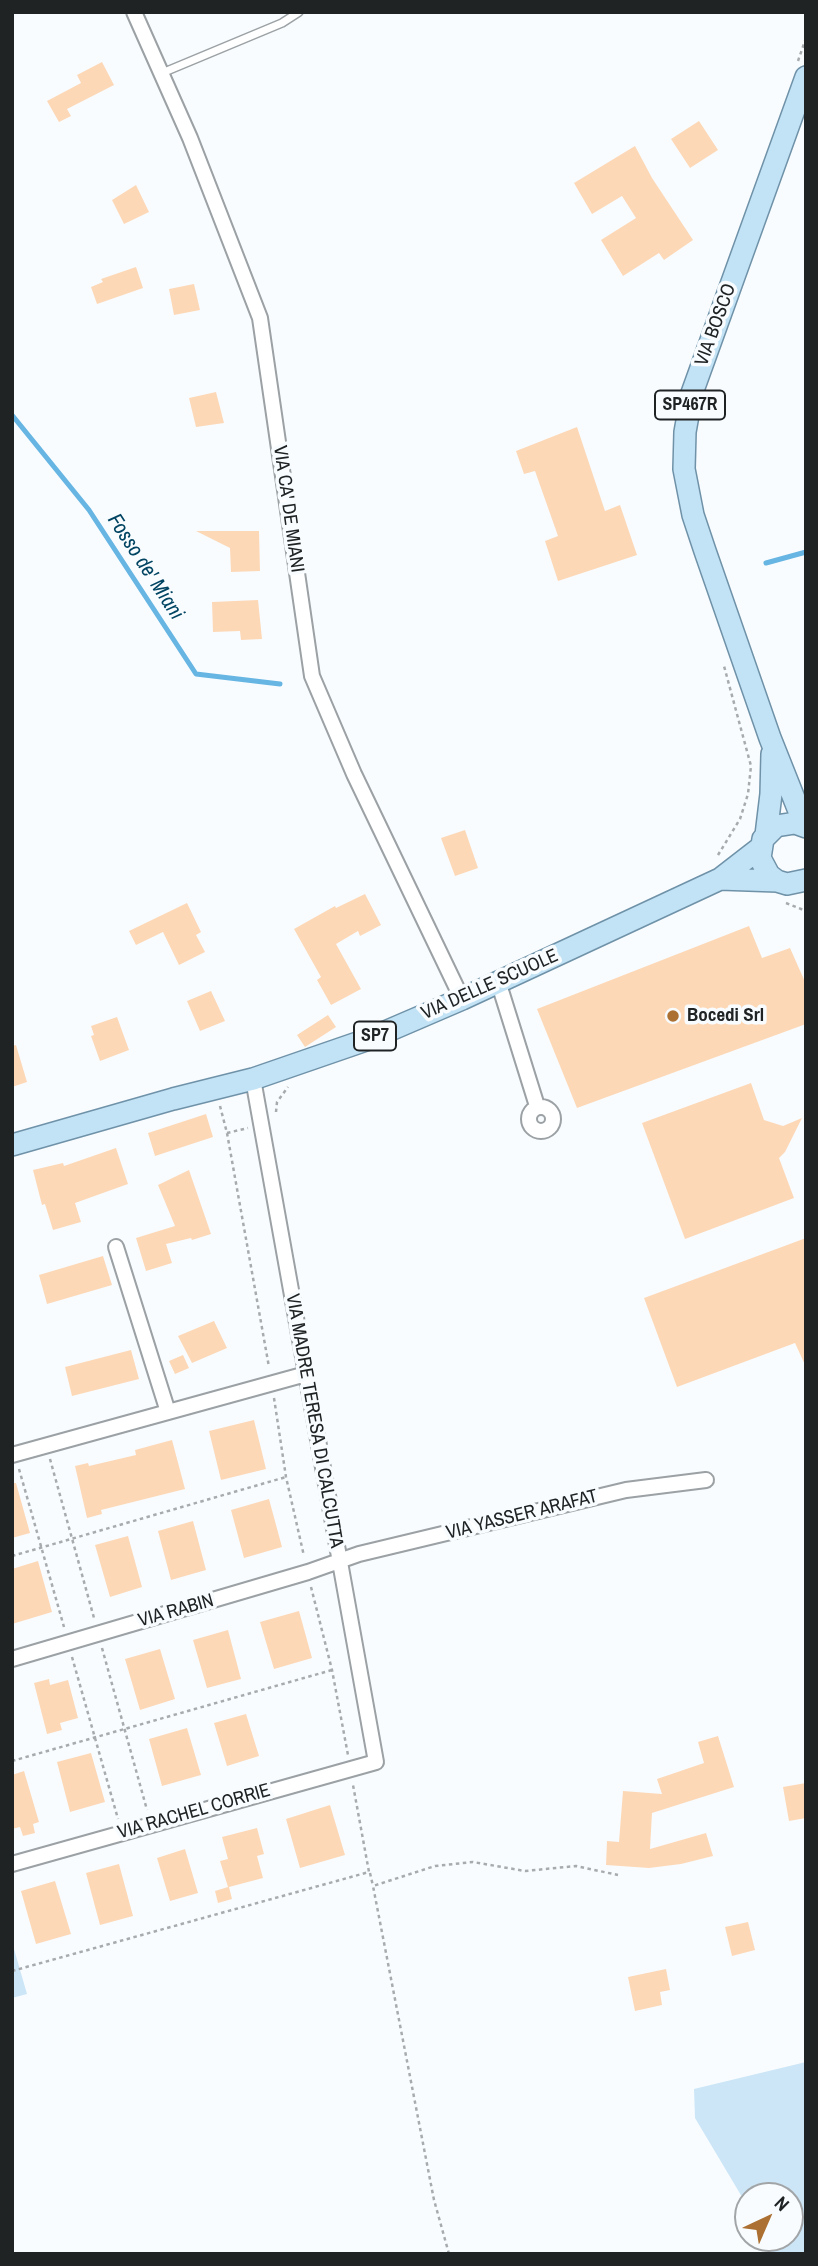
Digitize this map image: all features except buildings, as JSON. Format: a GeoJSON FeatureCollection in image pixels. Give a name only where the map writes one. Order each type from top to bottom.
{"type":"FeatureCollection","features":[{"type":"Feature","properties":{"kind":"main road","name":"VIA BOSCO"},"geometry":{"type":"LineString","coordinates":[[800,74],[692,393],[685,432],[684,470],[693,515],[770,738],[805,827]]}},
{"type":"Feature","properties":{"kind":"main road","name":"VIA BOSCO"},"geometry":{"type":"LineString","coordinates":[[763,842],[773,765],[770,738]]}},
{"type":"Feature","properties":{"kind":"main road","name":"VIA BOSCO"},"geometry":{"type":"LineString","coordinates":[[763,842],[776,826],[795,823],[805,827]]}},
{"type":"Feature","properties":{"kind":"main road","name":"VIA DELLE SCUOLE"},"geometry":{"type":"LineString","coordinates":[[12,1145],[253,1079],[369,1039],[720,879],[763,842]]}},
{"type":"Feature","properties":{"kind":"main road"},"geometry":{"type":"LineString","coordinates":[[763,842],[762,867],[777,881],[787,884],[806,880]]}},
{"type":"Feature","properties":{"kind":"main road","name":"VIA DELLE SCUOLE"},"geometry":{"type":"LineString","coordinates":[[720,879],[777,881]]}},
{"type":"Feature","properties":{"kind":"street","name":"VIA CA' DE MIANI"},"geometry":{"type":"LineString","coordinates":[[134,12],[190,138],[260,318],[312,676],[354,774],[461,999]]}},
{"type":"Feature","properties":{"kind":"street"},"geometry":{"type":"LineString","coordinates":[[498,981],[537,1106]]}},
{"type":"Feature","properties":{"kind":"street","name":"VIA MADRE TERESA DI CALCUTTA"},"geometry":{"type":"LineString","coordinates":[[253,1079],[376,1762]]}},
{"type":"Feature","properties":{"kind":"street"},"geometry":{"type":"LineString","coordinates":[[116,1247],[168,1412]]}},
{"type":"Feature","properties":{"kind":"street"},"geometry":{"type":"LineString","coordinates":[[12,1455],[306,1374]]}},
{"type":"Feature","properties":{"kind":"street","name":"VIA YASSER ARAFAT"},"geometry":{"type":"LineString","coordinates":[[339,1560],[626,1490],[706,1480]]}},
{"type":"Feature","properties":{"kind":"street","name":"VIA RABIN"},"geometry":{"type":"LineString","coordinates":[[12,1659],[307,1573],[339,1560]]}},
{"type":"Feature","properties":{"kind":"street","name":"VIA RACHEL CORRIE"},"geometry":{"type":"LineString","coordinates":[[12,1864],[376,1762]]}},
{"type":"Feature","properties":{"kind":"lane"},"geometry":{"type":"LineString","coordinates":[[161,74],[282,23],[299,12]]}},
{"type":"Feature","properties":{"kind":"path"},"geometry":{"type":"LineString","coordinates":[[800,74],[806,38]]}},
{"type":"Feature","properties":{"kind":"path"},"geometry":{"type":"LineString","coordinates":[[720,879],[715,859],[740,819],[748,794],[751,766],[723,665]]}},
{"type":"Feature","properties":{"kind":"path"},"geometry":{"type":"LineString","coordinates":[[227,1133],[286,1477],[332,1670],[434,2200],[449,2254]]}},
{"type":"Feature","properties":{"kind":"path"},"geometry":{"type":"LineString","coordinates":[[12,1556],[286,1477]]}},
{"type":"Feature","properties":{"kind":"path"},"geometry":{"type":"LineString","coordinates":[[12,1761],[332,1670]]}},
{"type":"Feature","properties":{"kind":"path"},"geometry":{"type":"LineString","coordinates":[[373,1886],[435,1866],[473,1862],[525,1871],[576,1866],[618,1875]]}},
{"type":"Feature","properties":{"kind":"path"},"geometry":{"type":"LineString","coordinates":[[12,1971],[369,1872]]}},
{"type":"Feature","properties":{"kind":"shaded area"},"geometry":{"type":"Polygon","coordinates":[[[12,1942],[27,1994],[12,1998],[12,1942]]]}},
{"type":"Feature","properties":{"kind":"shaded area"},"geometry":{"type":"Polygon","coordinates":[[[806,2062],[806,2254],[772,2252],[804,2252],[804,2182],[734,2183],[695,2118],[694,2089],[806,2062]]]}},
{"type":"Feature","properties":{"kind":"waterway","name":"Fosso de' Miani"},"geometry":{"type":"LineString","coordinates":[[12,415],[89,510],[196,674],[280,684]]}},
{"type":"Feature","properties":{"kind":"waterway","name":"Fosso de' Miani"},"geometry":{"type":"LineString","coordinates":[[766,563],[806,552]]}},
{"type":"Feature","properties":{"kind":"place","name":"Bocedi Srl"},"geometry":{"type":"Point","coordinates":[673,1016]}}]}
